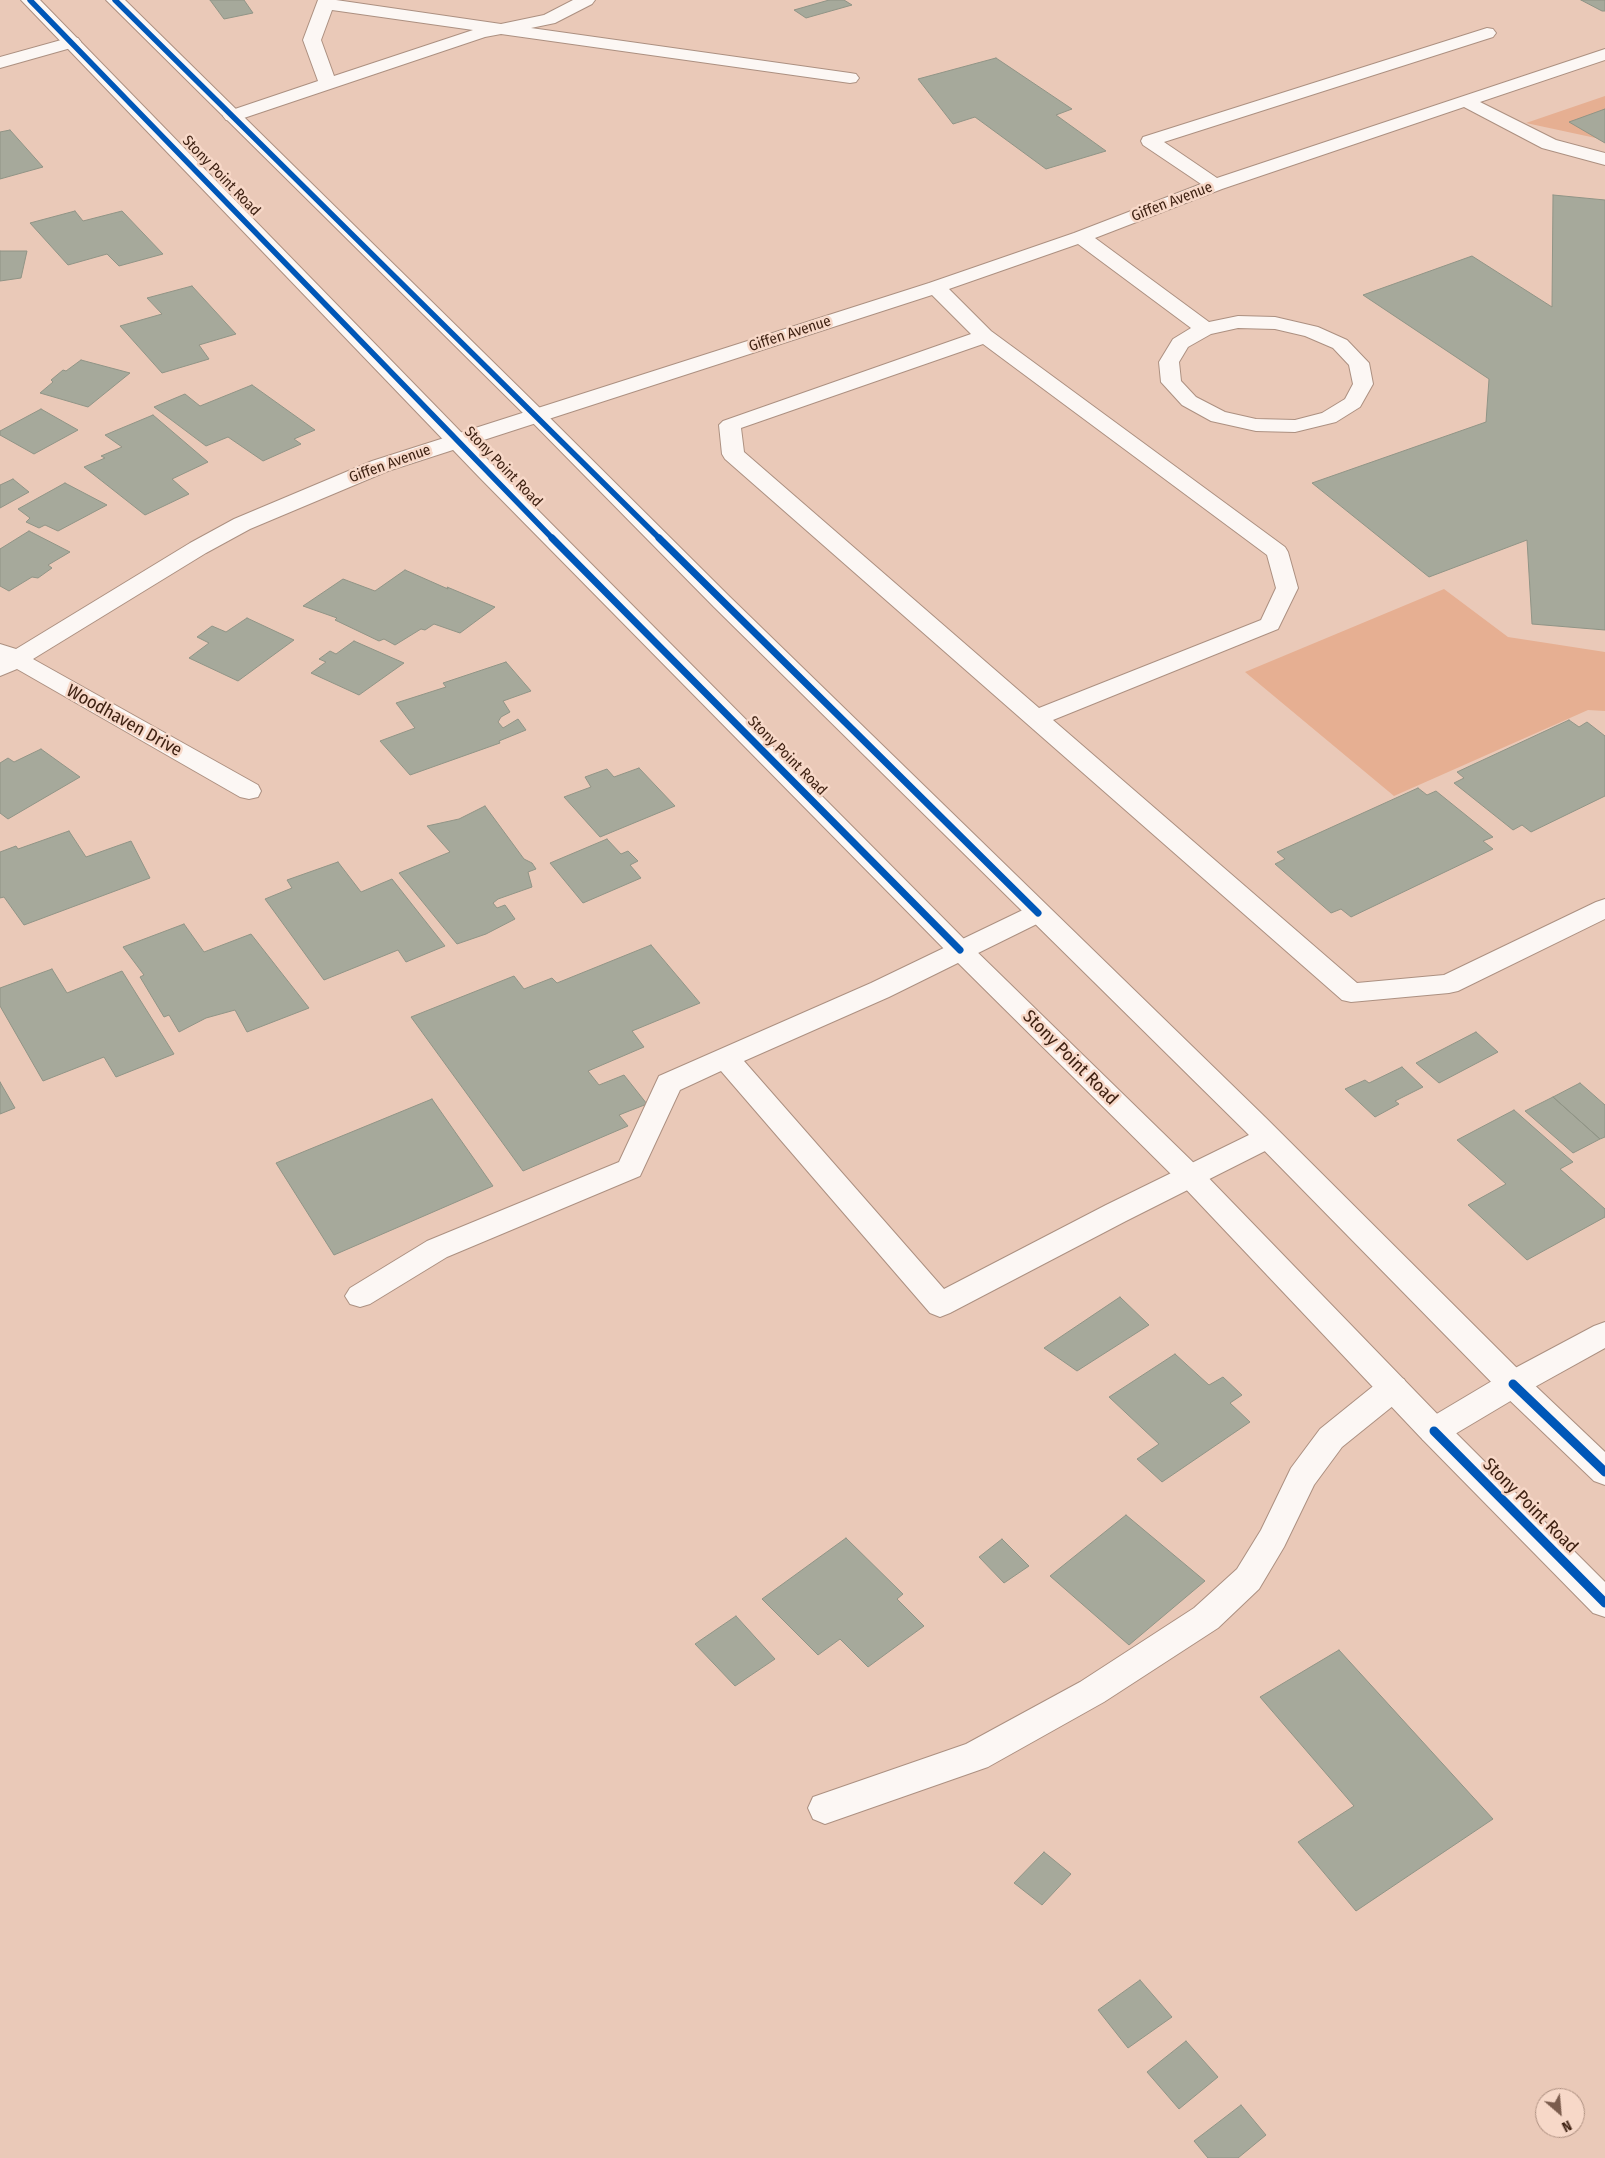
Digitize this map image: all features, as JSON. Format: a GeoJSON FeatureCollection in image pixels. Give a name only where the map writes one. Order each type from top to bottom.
{"type":"FeatureCollection","features":[{"type":"Feature","properties":{"kind":"main road","name":"Stony Point Road"},"geometry":{"type":"LineString","coordinates":[[30,0],[457,440],[960,950],[1190,1176],[1434,1431],[1605,1603]]}},
{"type":"Feature","properties":{"kind":"main road"},"geometry":{"type":"LineString","coordinates":[[115,0],[536,415],[722,602],[1268,1138],[1513,1384],[1605,1472]]}},
{"type":"Feature","properties":{"kind":"main road"},"geometry":{"type":"LineString","coordinates":[[232,116],[481,33],[548,19],[586,0]]}},
{"type":"Feature","properties":{"kind":"main road"},"geometry":{"type":"LineString","coordinates":[[328,84],[312,40],[326,2],[850,78]]}},
{"type":"Feature","properties":{"kind":"main road"},"geometry":{"type":"LineString","coordinates":[[1215,185],[1150,141],[1487,33]]}},
{"type":"Feature","properties":{"kind":"main road"},"geometry":{"type":"LineString","coordinates":[[0,63],[72,42]]}},
{"type":"Feature","properties":{"kind":"main road","name":"Giffen Avenue"},"geometry":{"type":"LineString","coordinates":[[5,660],[242,524],[380,466],[936,287],[1081,237],[1215,185],[1605,54]]}},
{"type":"Feature","properties":{"kind":"main road"},"geometry":{"type":"LineString","coordinates":[[1465,101],[1549,144],[1605,159]]}},
{"type":"Feature","properties":{"kind":"main road"},"geometry":{"type":"LineString","coordinates":[[1081,237],[1205,329],[1238,322],[1275,322],[1311,330],[1340,344],[1359,363],[1363,384],[1353,403],[1329,418],[1295,426],[1256,425],[1218,417],[1188,401],[1171,382],[1168,362],[1180,343],[1205,329]]}},
{"type":"Feature","properties":{"kind":"main road"},"geometry":{"type":"LineString","coordinates":[[936,287],[985,336],[730,425],[733,454],[1352,993],[1449,984],[1605,908]]}},
{"type":"Feature","properties":{"kind":"main road"},"geometry":{"type":"LineString","coordinates":[[980,332],[1277,552],[1287,588],[1270,624],[1036,718]]}},
{"type":"Feature","properties":{"kind":"main road","name":"Woodhaven Drive"},"geometry":{"type":"LineString","coordinates":[[5,660],[249,791]]}},
{"type":"Feature","properties":{"kind":"main road"},"geometry":{"type":"LineString","coordinates":[[360,1296],[437,1249],[630,1169],[669,1083],[880,990],[1038,913]]}},
{"type":"Feature","properties":{"kind":"main road"},"geometry":{"type":"LineString","coordinates":[[725,1058],[940,1305],[1190,1176],[1268,1138]]}},
{"type":"Feature","properties":{"kind":"main road"},"geometry":{"type":"LineString","coordinates":[[1434,1431],[1513,1384],[1605,1334]]}},
{"type":"Feature","properties":{"kind":"main road"},"geometry":{"type":"LineString","coordinates":[[825,1808],[976,1756],[1092,1692],[1206,1618],[1248,1579],[1274,1538],[1302,1477],[1330,1438],[1393,1388]]}},
{"type":"Feature","properties":{"kind":"shaded area"},"geometry":{"type":"Polygon","coordinates":[[[1605,96],[1605,140],[1526,123],[1605,96]]]}},
{"type":"Feature","properties":{"kind":"shaded area"},"geometry":{"type":"Polygon","coordinates":[[[1444,589],[1508,637],[1605,652],[1605,711],[1588,710],[1394,796],[1245,672],[1444,589]]]}},
{"type":"Feature","properties":{"kind":"building"},"geometry":{"type":"Polygon","coordinates":[[[210,0],[244,0],[253,13],[224,19],[210,0]]]}},
{"type":"Feature","properties":{"kind":"building"},"geometry":{"type":"Polygon","coordinates":[[[829,0],[844,0],[852,5],[806,18],[794,10],[829,0]]]}},
{"type":"Feature","properties":{"kind":"building"},"geometry":{"type":"Polygon","coordinates":[[[1581,0],[1605,0],[1605,11],[1602,11],[1581,0]]]}},
{"type":"Feature","properties":{"kind":"building"},"geometry":{"type":"Polygon","coordinates":[[[996,58],[1072,109],[1056,115],[1106,151],[1046,169],[975,117],[953,124],[918,79],[996,58]]]}},
{"type":"Feature","properties":{"kind":"building"},"geometry":{"type":"Polygon","coordinates":[[[1605,109],[1605,143],[1569,122],[1605,109]]]}},
{"type":"Feature","properties":{"kind":"building"},"geometry":{"type":"Polygon","coordinates":[[[10,130],[43,167],[0,179],[0,132],[10,130]]]}},
{"type":"Feature","properties":{"kind":"building"},"geometry":{"type":"Polygon","coordinates":[[[1553,195],[1605,200],[1605,630],[1532,624],[1527,540],[1429,577],[1312,483],[1486,422],[1489,379],[1363,295],[1472,256],[1552,307],[1553,195]]]}},
{"type":"Feature","properties":{"kind":"building"},"geometry":{"type":"Polygon","coordinates":[[[75,211],[83,221],[122,211],[163,254],[119,266],[107,254],[68,265],[30,223],[75,211]]]}},
{"type":"Feature","properties":{"kind":"building"},"geometry":{"type":"Polygon","coordinates":[[[0,251],[27,251],[21,278],[0,281],[0,251]]]}},
{"type":"Feature","properties":{"kind":"building"},"geometry":{"type":"Polygon","coordinates":[[[192,286],[236,334],[199,345],[209,359],[162,373],[120,326],[162,314],[147,298],[192,286]]]}},
{"type":"Feature","properties":{"kind":"building"},"geometry":{"type":"Polygon","coordinates":[[[81,360],[130,373],[88,407],[40,393],[63,370],[66,371],[81,360]]]}},
{"type":"Feature","properties":{"kind":"building"},"geometry":{"type":"Polygon","coordinates":[[[252,385],[315,430],[294,439],[301,444],[263,461],[228,437],[206,446],[154,407],[185,394],[200,406],[252,385]]]}},
{"type":"Feature","properties":{"kind":"building"},"geometry":{"type":"Polygon","coordinates":[[[41,409],[78,430],[34,454],[0,435],[0,431],[41,409]]]}},
{"type":"Feature","properties":{"kind":"building"},"geometry":{"type":"Polygon","coordinates":[[[153,415],[208,462],[172,479],[189,494],[145,515],[84,467],[105,458],[101,456],[122,447],[105,435],[153,415]]]}},
{"type":"Feature","properties":{"kind":"building"},"geometry":{"type":"Polygon","coordinates":[[[13,479],[29,492],[0,508],[0,485],[13,479]]]}},
{"type":"Feature","properties":{"kind":"building"},"geometry":{"type":"Polygon","coordinates":[[[65,483],[107,505],[58,531],[45,525],[39,528],[26,522],[30,518],[18,509],[65,483]]]}},
{"type":"Feature","properties":{"kind":"building"},"geometry":{"type":"Polygon","coordinates":[[[29,531],[70,552],[48,565],[52,568],[38,578],[32,577],[9,591],[0,586],[0,549],[29,531]]]}},
{"type":"Feature","properties":{"kind":"building"},"geometry":{"type":"Polygon","coordinates":[[[405,570],[495,607],[460,633],[434,624],[425,630],[421,629],[395,645],[384,639],[379,641],[335,620],[337,618],[303,606],[343,579],[375,591],[405,570]]]}},
{"type":"Feature","properties":{"kind":"building"},"geometry":{"type":"Polygon","coordinates":[[[247,618],[294,640],[238,681],[189,658],[209,643],[197,637],[212,626],[226,632],[247,618]]]}},
{"type":"Feature","properties":{"kind":"building"},"geometry":{"type":"Polygon","coordinates":[[[354,641],[404,663],[359,695],[311,673],[326,662],[319,659],[330,651],[336,654],[354,641]]]}},
{"type":"Feature","properties":{"kind":"building"},"geometry":{"type":"Polygon","coordinates":[[[506,662],[531,691],[503,701],[510,712],[501,717],[498,722],[503,728],[518,719],[526,730],[499,741],[500,743],[410,775],[380,741],[415,728],[396,703],[446,687],[443,683],[506,662]]]}},
{"type":"Feature","properties":{"kind":"building"},"geometry":{"type":"Polygon","coordinates":[[[1569,720],[1579,727],[1587,722],[1605,736],[1605,796],[1531,832],[1522,825],[1513,830],[1454,783],[1464,778],[1457,772],[1569,720]]]}},
{"type":"Feature","properties":{"kind":"building"},"geometry":{"type":"Polygon","coordinates":[[[41,749],[80,777],[8,819],[0,813],[0,763],[8,758],[14,762],[41,749]]]}},
{"type":"Feature","properties":{"kind":"building"},"geometry":{"type":"Polygon","coordinates":[[[639,768],[675,806],[600,837],[564,797],[591,787],[585,777],[607,769],[614,777],[639,768]]]}},
{"type":"Feature","properties":{"kind":"building"},"geometry":{"type":"Polygon","coordinates":[[[1418,788],[1427,795],[1436,791],[1493,837],[1483,841],[1493,849],[1351,917],[1341,909],[1331,913],[1275,864],[1285,859],[1277,852],[1418,788]]]}},
{"type":"Feature","properties":{"kind":"building"},"geometry":{"type":"Polygon","coordinates":[[[485,806],[524,859],[532,863],[536,869],[528,872],[532,887],[498,899],[493,903],[497,908],[505,905],[515,919],[486,934],[457,944],[399,873],[450,852],[427,826],[459,819],[485,806]]]}},
{"type":"Feature","properties":{"kind":"building"},"geometry":{"type":"Polygon","coordinates":[[[69,831],[86,857],[131,841],[150,878],[24,925],[4,897],[0,898],[0,852],[16,846],[18,849],[69,831]]]}},
{"type":"Feature","properties":{"kind":"building"},"geometry":{"type":"Polygon","coordinates":[[[607,839],[621,854],[628,851],[638,861],[630,865],[641,878],[583,903],[550,863],[607,839]]]}},
{"type":"Feature","properties":{"kind":"building"},"geometry":{"type":"Polygon","coordinates":[[[338,862],[361,892],[392,879],[445,946],[406,962],[398,950],[324,980],[265,899],[292,888],[287,880],[338,862]]]}},
{"type":"Feature","properties":{"kind":"building"},"geometry":{"type":"Polygon","coordinates":[[[184,924],[204,952],[251,934],[309,1008],[247,1032],[235,1010],[206,1018],[179,1032],[169,1015],[164,1017],[140,977],[144,975],[123,947],[184,924]]]}},
{"type":"Feature","properties":{"kind":"building"},"geometry":{"type":"Polygon","coordinates":[[[651,945],[700,1003],[632,1031],[644,1047],[588,1071],[599,1085],[624,1075],[647,1104],[619,1115],[628,1126],[523,1171],[411,1017],[514,976],[524,989],[552,978],[557,983],[651,945]]]}},
{"type":"Feature","properties":{"kind":"building"},"geometry":{"type":"Polygon","coordinates":[[[52,969],[67,993],[122,971],[174,1054],[116,1077],[104,1057],[43,1081],[0,1006],[0,988],[52,969]]]}},
{"type":"Feature","properties":{"kind":"building"},"geometry":{"type":"Polygon","coordinates":[[[1476,1032],[1498,1052],[1439,1083],[1416,1063],[1476,1032]]]}},
{"type":"Feature","properties":{"kind":"building"},"geometry":{"type":"Polygon","coordinates":[[[1402,1067],[1423,1087],[1395,1101],[1399,1104],[1375,1117],[1345,1089],[1365,1080],[1369,1083],[1402,1067]]]}},
{"type":"Feature","properties":{"kind":"building"},"geometry":{"type":"Polygon","coordinates":[[[0,1082],[15,1108],[0,1114],[0,1082]]]}},
{"type":"Feature","properties":{"kind":"building"},"geometry":{"type":"Polygon","coordinates":[[[1580,1083],[1605,1105],[1605,1137],[1600,1139],[1553,1097],[1580,1083]]]}},
{"type":"Feature","properties":{"kind":"building"},"geometry":{"type":"Polygon","coordinates":[[[1553,1097],[1600,1139],[1573,1153],[1525,1111],[1553,1097]]]}},
{"type":"Feature","properties":{"kind":"building"},"geometry":{"type":"Polygon","coordinates":[[[432,1099],[493,1186],[334,1255],[276,1163],[432,1099]]]}},
{"type":"Feature","properties":{"kind":"building"},"geometry":{"type":"Polygon","coordinates":[[[1514,1110],[1573,1162],[1560,1169],[1605,1209],[1605,1217],[1527,1260],[1468,1205],[1506,1184],[1457,1140],[1514,1110]]]}},
{"type":"Feature","properties":{"kind":"building"},"geometry":{"type":"Polygon","coordinates":[[[1120,1297],[1149,1325],[1077,1371],[1044,1348],[1120,1297]]]}},
{"type":"Feature","properties":{"kind":"building"},"geometry":{"type":"Polygon","coordinates":[[[1175,1354],[1209,1385],[1223,1377],[1242,1395],[1230,1403],[1250,1422],[1162,1482],[1137,1459],[1159,1444],[1109,1397],[1175,1354]]]}},
{"type":"Feature","properties":{"kind":"building"},"geometry":{"type":"Polygon","coordinates":[[[1126,1515],[1205,1581],[1129,1645],[1050,1576],[1126,1515]]]}},
{"type":"Feature","properties":{"kind":"building"},"geometry":{"type":"Polygon","coordinates":[[[846,1538],[903,1594],[897,1599],[924,1626],[868,1667],[840,1639],[818,1655],[762,1599],[846,1538]]]}},
{"type":"Feature","properties":{"kind":"building"},"geometry":{"type":"Polygon","coordinates":[[[1002,1539],[1029,1566],[1004,1583],[979,1557],[1002,1539]]]}},
{"type":"Feature","properties":{"kind":"building"},"geometry":{"type":"Polygon","coordinates":[[[736,1616],[775,1659],[735,1686],[695,1644],[736,1616]]]}},
{"type":"Feature","properties":{"kind":"building"},"geometry":{"type":"Polygon","coordinates":[[[1339,1650],[1493,1819],[1356,1911],[1298,1842],[1354,1806],[1260,1697],[1339,1650]]]}},
{"type":"Feature","properties":{"kind":"building"},"geometry":{"type":"Polygon","coordinates":[[[1044,1852],[1071,1874],[1042,1905],[1014,1883],[1044,1852]]]}},
{"type":"Feature","properties":{"kind":"building"},"geometry":{"type":"Polygon","coordinates":[[[1140,1980],[1172,2017],[1128,2048],[1098,2010],[1140,1980]]]}},
{"type":"Feature","properties":{"kind":"building"},"geometry":{"type":"Polygon","coordinates":[[[1186,2041],[1218,2077],[1179,2109],[1147,2072],[1186,2041]]]}},
{"type":"Feature","properties":{"kind":"building"},"geometry":{"type":"Polygon","coordinates":[[[1241,2105],[1266,2135],[1238,2158],[1208,2158],[1194,2141],[1241,2105]]]}},
{"type":"Feature","properties":{"kind":"cycle path"},"geometry":{"type":"LineString","coordinates":[[30,0],[488,473],[960,950]]}},
{"type":"Feature","properties":{"kind":"cycle path"},"geometry":{"type":"LineString","coordinates":[[115,0],[1038,913]]}},
{"type":"Feature","properties":{"kind":"cycle path"},"geometry":{"type":"LineString","coordinates":[[1513,1384],[1605,1472]]}},
{"type":"Feature","properties":{"kind":"cycle path"},"geometry":{"type":"LineString","coordinates":[[1434,1431],[1605,1603]]}}]}
